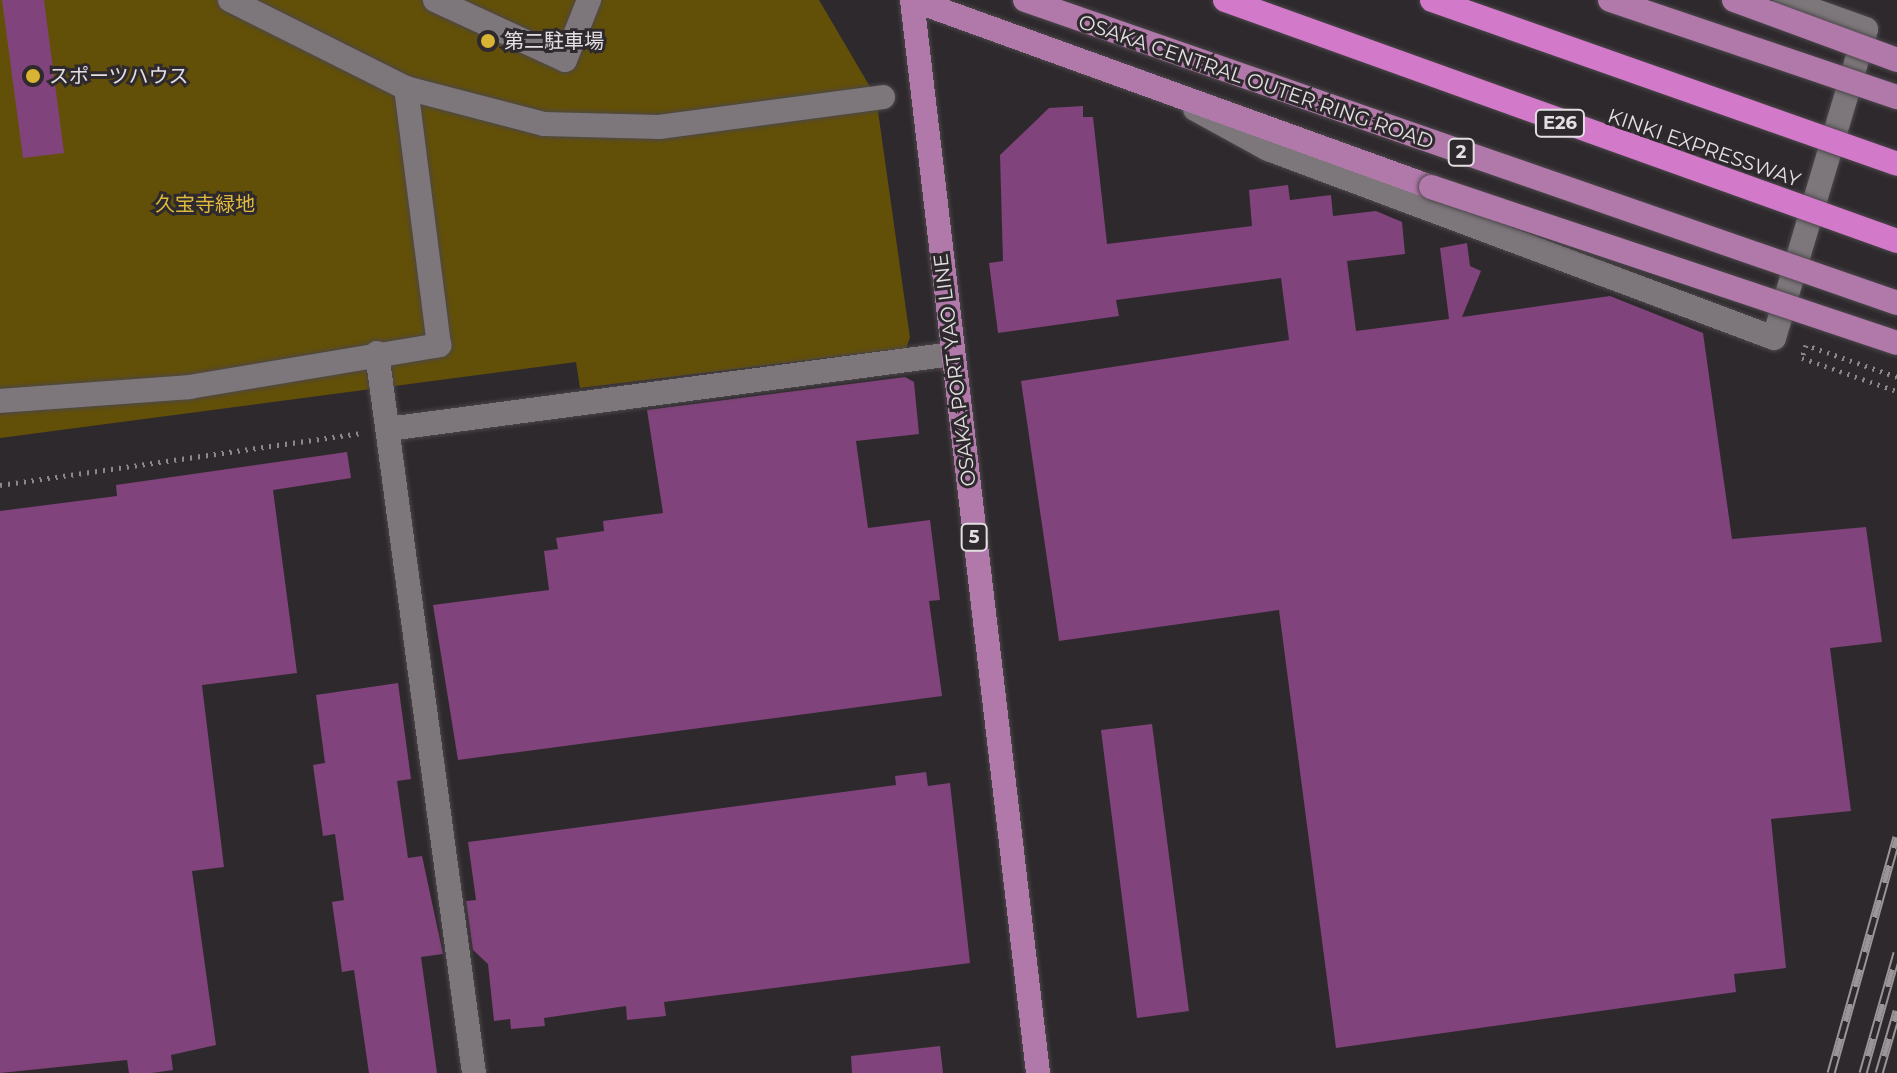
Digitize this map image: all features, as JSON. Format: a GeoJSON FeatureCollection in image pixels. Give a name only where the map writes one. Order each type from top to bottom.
{"type":"FeatureCollection","features":[{"type":"Feature","properties":{"kind":"highway","name":"KINKI EXPRESSWAY"},"geometry":{"type":"LineString","coordinates":[[1225,0],[1897,241]]}},
{"type":"Feature","properties":{"kind":"highway"},"geometry":{"type":"LineString","coordinates":[[1432,0],[1897,164]]}},
{"type":"Feature","properties":{"kind":"main road","name":"2"},"geometry":{"type":"LineString","coordinates":[[913,0],[1431,187],[1897,343]]}},
{"type":"Feature","properties":{"kind":"main road","name":"OSAKA PORT YAO LINE"},"geometry":{"type":"LineString","coordinates":[[913,0],[1038,1073]]}},
{"type":"Feature","properties":{"kind":"main road","name":"OSAKA CENTRAL OUTER RING ROAD"},"geometry":{"type":"LineString","coordinates":[[1025,0],[1897,303]]}},
{"type":"Feature","properties":{"kind":"main road"},"geometry":{"type":"LineString","coordinates":[[1610,0],[1897,97]]}},
{"type":"Feature","properties":{"kind":"main road"},"geometry":{"type":"LineString","coordinates":[[1734,0],[1897,60]]}},
{"type":"Feature","properties":{"kind":"street"},"geometry":{"type":"LineString","coordinates":[[230,0],[406,88],[544,124],[659,127],[883,97]]}},
{"type":"Feature","properties":{"kind":"street"},"geometry":{"type":"LineString","coordinates":[[435,0],[565,60],[589,0]]}},
{"type":"Feature","properties":{"kind":"street"},"geometry":{"type":"LineString","coordinates":[[1151,85],[1268,149],[1774,338],[1866,29],[1785,0]]}},
{"type":"Feature","properties":{"kind":"street"},"geometry":{"type":"LineString","coordinates":[[0,401],[189,387],[439,345],[406,88]]}},
{"type":"Feature","properties":{"kind":"street"},"geometry":{"type":"LineString","coordinates":[[377,353],[474,1073]]}},
{"type":"Feature","properties":{"kind":"street"},"geometry":{"type":"LineString","coordinates":[[388,429],[952,354]]}},
{"type":"Feature","properties":{"kind":"path"},"geometry":{"type":"LineString","coordinates":[[1897,377],[1806,345],[1802,358],[1897,391]]}},
{"type":"Feature","properties":{"kind":"path"},"geometry":{"type":"LineString","coordinates":[[0,485],[388,429]]}},
{"type":"Feature","properties":{"kind":"green space","name":"久宝寺緑地"},"geometry":{"type":"Polygon","coordinates":[[[0,0],[819,0],[876,97],[910,338],[906,348],[580,388],[576,362],[0,438],[0,0]]]}},
{"type":"Feature","properties":{"kind":"building","name":"スポーツハウス"},"geometry":{"type":"Polygon","coordinates":[[[2,0],[44,0],[64,153],[23,158],[2,0]]]}},
{"type":"Feature","properties":{"kind":"building"},"geometry":{"type":"Polygon","coordinates":[[[1083,106],[1083,117],[1093,117],[1107,244],[1252,226],[1249,190],[1288,185],[1290,200],[1331,195],[1333,216],[1376,211],[1402,222],[1405,254],[1347,261],[1356,331],[1449,319],[1440,248],[1467,243],[1470,266],[1481,271],[1462,317],[1610,296],[1703,333],[1732,539],[1866,527],[1882,642],[1830,648],[1851,811],[1771,819],[1786,968],[1734,974],[1736,992],[1336,1048],[1279,610],[1059,641],[1021,381],[1289,340],[1281,278],[1116,300],[1119,316],[998,333],[989,263],[1003,261],[1000,155],[1049,108],[1083,106]]]}},
{"type":"Feature","properties":{"kind":"building"},"geometry":{"type":"Polygon","coordinates":[[[905,377],[914,382],[919,434],[856,441],[868,528],[930,520],[940,600],[929,601],[942,696],[458,760],[433,605],[549,590],[544,551],[558,549],[556,538],[604,531],[603,521],[663,513],[647,410],[905,377]]]}},
{"type":"Feature","properties":{"kind":"building"},"geometry":{"type":"Polygon","coordinates":[[[347,452],[351,478],[273,490],[297,673],[202,685],[224,867],[192,871],[216,1045],[171,1055],[173,1070],[152,1073],[129,1073],[127,1060],[0,1073],[0,511],[117,496],[116,485],[347,452]]]}},
{"type":"Feature","properties":{"kind":"building"},"geometry":{"type":"Polygon","coordinates":[[[398,683],[411,779],[397,781],[408,858],[422,856],[443,954],[421,957],[437,1073],[369,1073],[354,970],[342,972],[332,902],[344,900],[335,834],[323,836],[313,765],[325,763],[316,695],[398,683]]]}},
{"type":"Feature","properties":{"kind":"building"},"geometry":{"type":"Polygon","coordinates":[[[1152,724],[1189,1011],[1137,1018],[1101,730],[1152,724]]]}},
{"type":"Feature","properties":{"kind":"building"},"geometry":{"type":"Polygon","coordinates":[[[926,772],[928,786],[950,783],[970,963],[664,1002],[666,1016],[627,1020],[626,1006],[544,1018],[545,1026],[511,1029],[510,1019],[494,1021],[488,964],[473,950],[466,901],[476,900],[468,842],[896,785],[895,776],[926,772]]]}},
{"type":"Feature","properties":{"kind":"building"},"geometry":{"type":"Polygon","coordinates":[[[940,1046],[943,1073],[852,1073],[851,1056],[940,1046]]]}},
{"type":"Feature","properties":{"kind":"railway"},"geometry":{"type":"LineString","coordinates":[[1831,1073],[1897,837]]}},
{"type":"Feature","properties":{"kind":"railway"},"geometry":{"type":"LineString","coordinates":[[1863,1073],[1897,953]]}},
{"type":"Feature","properties":{"kind":"railway"},"geometry":{"type":"LineString","coordinates":[[1879,1073],[1897,1011]]}},
{"type":"Feature","properties":{"kind":"place","name":"第二駐車場"},"geometry":{"type":"Point","coordinates":[488,41]}},
{"type":"Feature","properties":{"kind":"place","name":"スポーツハウス"},"geometry":{"type":"Point","coordinates":[33,76]}}]}
